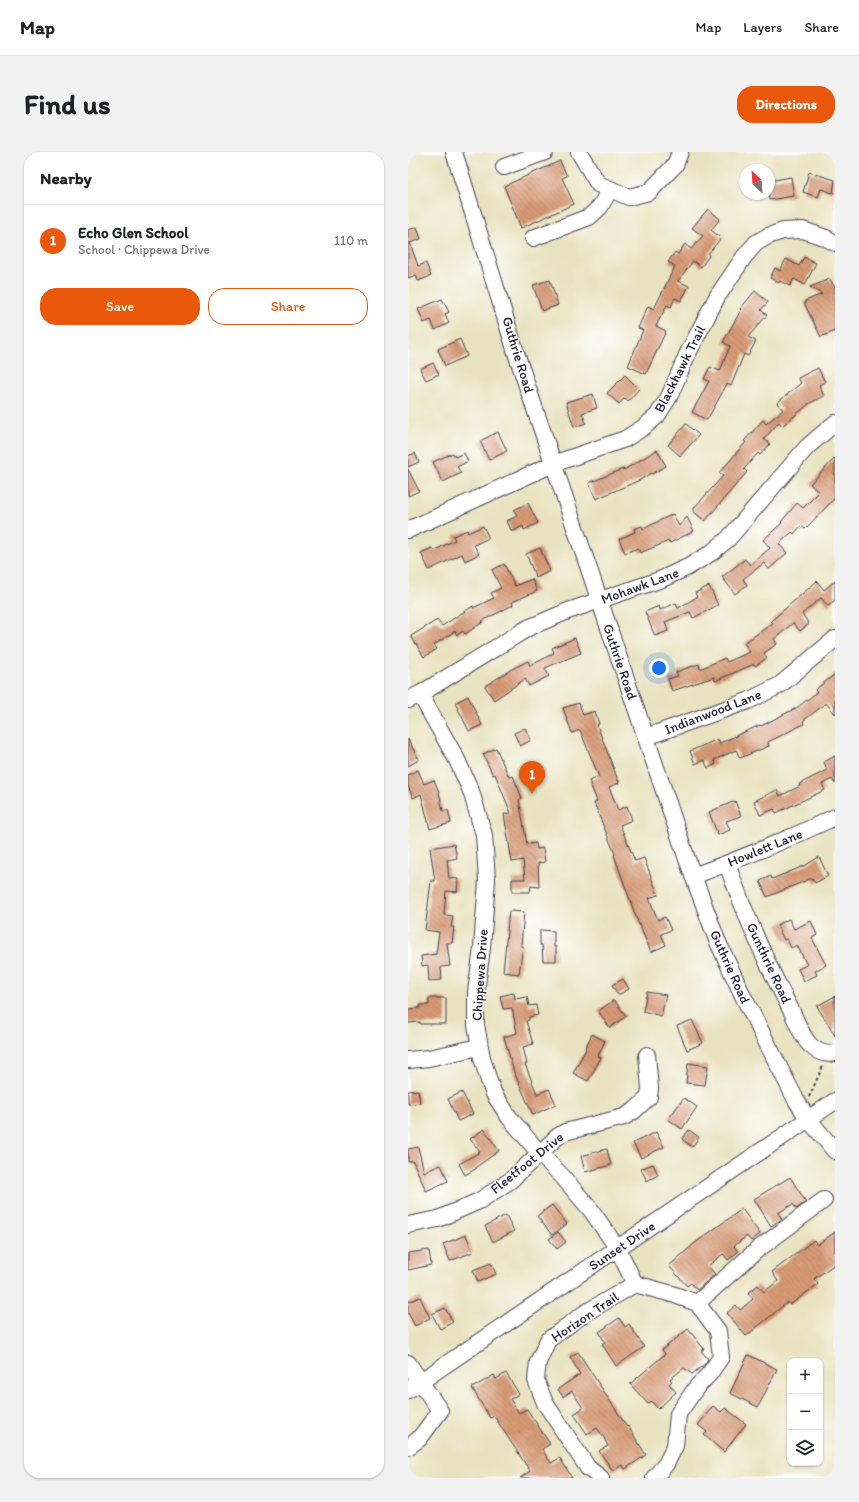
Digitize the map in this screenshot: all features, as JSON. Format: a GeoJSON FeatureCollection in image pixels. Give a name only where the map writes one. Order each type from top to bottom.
{"type":"FeatureCollection","features":[{"type":"Feature","properties":{"kind":"street","name":"Guthrie Road"},"geometry":{"type":"LineString","coordinates":[[454,152],[518,358],[599,601],[693,876],[717,940],[743,996],[796,1100],[809,1120],[835,1151]]}},
{"type":"Feature","properties":{"kind":"street"},"geometry":{"type":"LineString","coordinates":[[504,167],[545,152]]}},
{"type":"Feature","properties":{"kind":"street"},"geometry":{"type":"LineString","coordinates":[[579,152],[598,184],[629,197],[649,192],[675,165],[680,152]]}},
{"type":"Feature","properties":{"kind":"street"},"geometry":{"type":"LineString","coordinates":[[533,238],[589,217],[600,207],[610,189]]}},
{"type":"Feature","properties":{"kind":"street","name":"Blackhawk Trail"},"geometry":{"type":"LineString","coordinates":[[408,530],[554,464],[625,440],[657,416],[669,397],[688,353],[717,297],[744,257],[756,243],[768,236],[783,231],[803,230],[835,243]]}},
{"type":"Feature","properties":{"kind":"street","name":"Mohawk Lane"},"geometry":{"type":"LineString","coordinates":[[414,697],[528,628],[554,616],[662,579],[688,567],[711,553],[728,539],[807,447],[835,423]]}},
{"type":"Feature","properties":{"kind":"street","name":"Indianwood Lane"},"geometry":{"type":"LineString","coordinates":[[646,737],[748,701],[780,685],[835,639]]}},
{"type":"Feature","properties":{"kind":"street","name":"Chippewa Drive"},"geometry":{"type":"LineString","coordinates":[[414,697],[457,760],[471,791],[484,835],[488,880],[482,948],[476,992],[476,1025],[479,1047],[494,1094],[509,1117],[540,1154],[592,1210],[618,1249]]}},
{"type":"Feature","properties":{"kind":"street","name":"Howlett Lane"},"geometry":{"type":"LineString","coordinates":[[693,876],[727,864],[805,832],[835,817]]}},
{"type":"Feature","properties":{"kind":"street","name":"Gunthrie Road"},"geometry":{"type":"LineString","coordinates":[[727,864],[754,934],[808,1043],[816,1050],[829,1053]]}},
{"type":"Feature","properties":{"kind":"street"},"geometry":{"type":"LineString","coordinates":[[408,1060],[429,1058],[479,1047]]}},
{"type":"Feature","properties":{"kind":"street","name":"Fleetfoot Drive"},"geometry":{"type":"LineString","coordinates":[[408,1225],[438,1219],[480,1201],[511,1180],[557,1137],[565,1132],[624,1117],[634,1111],[649,1097],[650,1088],[647,1055]]}},
{"type":"Feature","properties":{"kind":"street","name":"Sunset Drive"},"geometry":{"type":"LineString","coordinates":[[414,1386],[835,1101]]}},
{"type":"Feature","properties":{"kind":"street"},"geometry":{"type":"LineString","coordinates":[[697,1303],[757,1250],[824,1200]]}},
{"type":"Feature","properties":{"kind":"street"},"geometry":{"type":"LineString","coordinates":[[618,1249],[635,1284],[672,1294],[697,1303],[718,1331],[721,1356],[710,1373],[696,1388],[678,1414],[675,1446],[666,1464],[654,1478]]}},
{"type":"Feature","properties":{"kind":"street","name":"Horizon Trail"},"geometry":{"type":"LineString","coordinates":[[601,1478],[588,1468],[545,1403],[536,1380],[538,1362],[548,1340],[585,1313],[635,1284]]}},
{"type":"Feature","properties":{"kind":"street"},"geometry":{"type":"LineString","coordinates":[[408,1363],[414,1386],[440,1412],[419,1439],[408,1447]]}},
{"type":"Feature","properties":{"kind":"path"},"geometry":{"type":"LineString","coordinates":[[809,1098],[829,1053]]}},
{"type":"Feature","properties":{"kind":"building"},"geometry":{"type":"Polygon","coordinates":[[[560,161],[567,176],[562,178],[574,204],[521,228],[504,186],[560,161]]]}},
{"type":"Feature","properties":{"kind":"building"},"geometry":{"type":"Polygon","coordinates":[[[809,172],[835,180],[833,193],[821,189],[818,197],[803,192],[809,172]]]}},
{"type":"Feature","properties":{"kind":"building"},"geometry":{"type":"Polygon","coordinates":[[[791,177],[794,196],[775,199],[775,180],[791,177]]]}},
{"type":"Feature","properties":{"kind":"building"},"geometry":{"type":"Polygon","coordinates":[[[708,209],[720,219],[711,230],[721,238],[708,254],[709,256],[701,267],[693,261],[678,281],[689,286],[681,301],[675,298],[671,307],[667,305],[656,326],[666,331],[646,374],[628,366],[643,330],[638,328],[648,306],[654,309],[675,266],[668,262],[675,252],[678,254],[685,244],[691,249],[703,236],[692,228],[708,209]]]}},
{"type":"Feature","properties":{"kind":"building"},"geometry":{"type":"Polygon","coordinates":[[[417,227],[421,239],[410,243],[418,266],[426,263],[431,276],[418,281],[416,275],[408,278],[408,230],[417,227]]]}},
{"type":"Feature","properties":{"kind":"building"},"geometry":{"type":"Polygon","coordinates":[[[804,257],[816,263],[805,285],[794,279],[790,286],[780,281],[779,283],[770,278],[775,268],[780,271],[786,259],[799,266],[804,257]]]}},
{"type":"Feature","properties":{"kind":"building"},"geometry":{"type":"Polygon","coordinates":[[[830,279],[835,288],[835,331],[821,337],[805,305],[805,301],[822,294],[810,287],[830,279]]]}},
{"type":"Feature","properties":{"kind":"building"},"geometry":{"type":"Polygon","coordinates":[[[550,280],[558,305],[542,311],[533,285],[550,280]]]}},
{"type":"Feature","properties":{"kind":"building"},"geometry":{"type":"Polygon","coordinates":[[[755,291],[768,302],[761,310],[767,315],[748,337],[756,341],[748,356],[744,354],[731,386],[727,384],[707,420],[692,412],[709,381],[704,379],[710,367],[720,371],[730,346],[723,342],[741,310],[740,309],[755,291]]]}},
{"type":"Feature","properties":{"kind":"building"},"geometry":{"type":"Polygon","coordinates":[[[442,299],[449,312],[445,314],[449,323],[435,330],[431,320],[424,323],[418,309],[442,299]]]}},
{"type":"Feature","properties":{"kind":"building"},"geometry":{"type":"Polygon","coordinates":[[[460,339],[467,356],[445,366],[438,349],[460,339]]]}},
{"type":"Feature","properties":{"kind":"building"},"geometry":{"type":"Polygon","coordinates":[[[433,363],[439,374],[426,380],[420,369],[433,363]]]}},
{"type":"Feature","properties":{"kind":"building"},"geometry":{"type":"Polygon","coordinates":[[[818,368],[825,382],[819,385],[824,396],[810,403],[782,426],[779,422],[764,439],[770,444],[760,455],[758,453],[744,469],[747,472],[705,521],[694,512],[694,508],[723,476],[719,473],[746,442],[744,441],[763,420],[766,424],[783,410],[777,403],[801,383],[798,378],[818,368]]]}},
{"type":"Feature","properties":{"kind":"building"},"geometry":{"type":"Polygon","coordinates":[[[625,375],[639,389],[628,401],[625,398],[619,404],[607,393],[625,375]]]}},
{"type":"Feature","properties":{"kind":"building"},"geometry":{"type":"Polygon","coordinates":[[[593,394],[597,408],[582,413],[586,423],[574,427],[566,402],[593,394]]]}},
{"type":"Feature","properties":{"kind":"building"},"geometry":{"type":"Polygon","coordinates":[[[686,424],[699,435],[680,456],[668,445],[686,424]]]}},
{"type":"Feature","properties":{"kind":"building"},"geometry":{"type":"Polygon","coordinates":[[[498,432],[507,451],[489,460],[480,441],[498,432]]]}},
{"type":"Feature","properties":{"kind":"building"},"geometry":{"type":"Polygon","coordinates":[[[657,450],[666,466],[640,480],[596,499],[589,483],[623,469],[624,470],[657,450]]]}},
{"type":"Feature","properties":{"kind":"building"},"geometry":{"type":"Polygon","coordinates":[[[415,453],[419,462],[408,467],[408,456],[415,453]]]}},
{"type":"Feature","properties":{"kind":"building"},"geometry":{"type":"Polygon","coordinates":[[[453,453],[455,457],[464,453],[468,461],[457,467],[461,473],[443,482],[433,462],[453,453]]]}},
{"type":"Feature","properties":{"kind":"building"},"geometry":{"type":"Polygon","coordinates":[[[835,458],[835,498],[805,529],[801,526],[794,534],[792,532],[779,544],[787,553],[769,569],[764,563],[743,579],[747,585],[735,594],[722,577],[745,559],[750,565],[770,548],[763,540],[782,523],[781,522],[797,503],[803,508],[819,492],[810,484],[835,458]]]}},
{"type":"Feature","properties":{"kind":"building"},"geometry":{"type":"Polygon","coordinates":[[[408,469],[419,491],[408,496],[408,469]]]}},
{"type":"Feature","properties":{"kind":"building"},"geometry":{"type":"Polygon","coordinates":[[[528,503],[538,523],[524,530],[523,526],[512,532],[507,521],[517,516],[514,510],[528,503]]]}},
{"type":"Feature","properties":{"kind":"building"},"geometry":{"type":"Polygon","coordinates":[[[673,514],[679,526],[687,517],[694,531],[670,543],[669,541],[640,553],[638,548],[625,553],[619,539],[635,532],[634,529],[642,526],[643,529],[673,514]]]}},
{"type":"Feature","properties":{"kind":"building"},"geometry":{"type":"Polygon","coordinates":[[[483,526],[489,538],[474,545],[479,554],[465,561],[462,554],[429,570],[421,553],[432,548],[433,551],[455,540],[453,536],[467,530],[468,533],[483,526]]]}},
{"type":"Feature","properties":{"kind":"building"},"geometry":{"type":"Polygon","coordinates":[[[540,548],[550,571],[536,578],[526,554],[540,548]]]}},
{"type":"Feature","properties":{"kind":"building"},"geometry":{"type":"Polygon","coordinates":[[[504,564],[515,586],[532,579],[537,591],[512,602],[513,605],[482,621],[483,622],[465,634],[463,631],[457,635],[455,631],[434,645],[437,649],[424,657],[411,636],[437,620],[442,626],[473,606],[473,608],[494,598],[491,593],[501,588],[492,570],[504,564]]]}},
{"type":"Feature","properties":{"kind":"building"},"geometry":{"type":"Polygon","coordinates":[[[817,581],[824,590],[835,581],[835,600],[828,606],[821,598],[802,614],[809,624],[800,631],[793,623],[774,639],[777,644],[764,653],[767,658],[755,666],[754,664],[715,681],[714,677],[672,691],[668,679],[678,676],[676,672],[699,664],[700,669],[725,658],[727,662],[750,652],[744,643],[773,623],[771,621],[817,581]]]}},
{"type":"Feature","properties":{"kind":"building"},"geometry":{"type":"Polygon","coordinates":[[[709,586],[718,605],[693,618],[690,612],[665,622],[668,631],[655,636],[645,612],[659,606],[660,610],[676,603],[678,608],[697,597],[695,593],[709,586]]]}},
{"type":"Feature","properties":{"kind":"building"},"geometry":{"type":"Polygon","coordinates":[[[575,638],[581,653],[545,668],[549,676],[529,686],[525,679],[494,700],[485,686],[528,661],[530,666],[554,653],[552,648],[575,638]]]}},
{"type":"Feature","properties":{"kind":"building"},"geometry":{"type":"Polygon","coordinates":[[[835,674],[835,714],[826,703],[803,721],[804,724],[768,742],[769,746],[740,758],[736,750],[714,760],[716,764],[708,768],[704,760],[695,764],[690,751],[718,739],[720,743],[760,725],[761,726],[798,707],[817,692],[815,690],[835,674]]]}},
{"type":"Feature","properties":{"kind":"building"},"geometry":{"type":"Polygon","coordinates":[[[468,696],[482,725],[469,731],[455,703],[468,696]]]}},
{"type":"Feature","properties":{"kind":"building"},"geometry":{"type":"Polygon","coordinates":[[[579,703],[583,715],[595,711],[599,724],[597,725],[619,783],[609,787],[618,810],[627,806],[632,820],[620,825],[635,861],[644,858],[658,895],[649,898],[658,920],[665,917],[671,930],[661,934],[666,945],[651,952],[636,917],[614,855],[615,854],[594,803],[597,801],[589,781],[599,777],[580,730],[572,733],[563,708],[579,703]]]}},
{"type":"Feature","properties":{"kind":"building"},"geometry":{"type":"Polygon","coordinates":[[[525,728],[531,740],[520,746],[514,733],[525,728]]]}},
{"type":"Feature","properties":{"kind":"building"},"geometry":{"type":"Polygon","coordinates":[[[408,739],[419,760],[408,766],[408,739]]]}},
{"type":"Feature","properties":{"kind":"building"},"geometry":{"type":"Polygon","coordinates":[[[496,748],[509,777],[513,776],[522,798],[519,800],[527,844],[536,843],[537,849],[543,848],[545,862],[538,863],[539,887],[531,886],[530,892],[512,892],[512,879],[525,879],[523,860],[512,862],[504,814],[511,813],[495,774],[493,775],[483,754],[496,748]]]}},
{"type":"Feature","properties":{"kind":"building"},"geometry":{"type":"Polygon","coordinates":[[[835,756],[835,784],[832,779],[822,784],[825,790],[776,813],[774,809],[760,815],[754,801],[777,790],[780,796],[800,786],[799,784],[827,770],[824,762],[835,756]]]}},
{"type":"Feature","properties":{"kind":"building"},"geometry":{"type":"Polygon","coordinates":[[[418,770],[424,784],[434,780],[439,792],[443,811],[448,810],[451,823],[430,829],[421,794],[413,798],[408,786],[408,775],[418,770]]]}},
{"type":"Feature","properties":{"kind":"building"},"geometry":{"type":"Polygon","coordinates":[[[735,801],[741,816],[726,821],[730,830],[718,835],[709,812],[735,801]]]}},
{"type":"Feature","properties":{"kind":"building"},"geometry":{"type":"Polygon","coordinates":[[[454,844],[457,858],[447,860],[449,878],[458,879],[457,892],[446,891],[444,915],[453,916],[451,927],[454,927],[452,943],[447,943],[450,966],[441,967],[442,980],[429,981],[428,965],[422,966],[421,956],[436,954],[439,932],[425,930],[431,881],[435,881],[430,848],[454,844]]]}},
{"type":"Feature","properties":{"kind":"building"},"geometry":{"type":"Polygon","coordinates":[[[819,857],[828,876],[815,883],[812,878],[767,897],[760,881],[771,876],[772,879],[806,865],[819,857]]]}},
{"type":"Feature","properties":{"kind":"building"},"geometry":{"type":"Polygon","coordinates":[[[509,911],[524,912],[521,946],[523,946],[519,974],[503,972],[509,911]]]}},
{"type":"Feature","properties":{"kind":"building"},"geometry":{"type":"Polygon","coordinates":[[[789,919],[794,929],[811,921],[817,935],[812,938],[826,965],[815,971],[817,975],[804,981],[798,969],[807,965],[797,945],[791,948],[787,939],[784,940],[777,925],[789,919]]]}},
{"type":"Feature","properties":{"kind":"building"},"geometry":{"type":"Polygon","coordinates":[[[540,930],[554,931],[556,961],[543,961],[542,945],[540,945],[540,930]]]}},
{"type":"Feature","properties":{"kind":"building"},"geometry":{"type":"Polygon","coordinates":[[[623,979],[629,989],[618,995],[612,985],[623,979]]]}},
{"type":"Feature","properties":{"kind":"building"},"geometry":{"type":"Polygon","coordinates":[[[647,992],[666,995],[661,1016],[643,1011],[647,992]]]}},
{"type":"Feature","properties":{"kind":"building"},"geometry":{"type":"Polygon","coordinates":[[[514,993],[515,999],[527,997],[529,1006],[536,1005],[538,1015],[529,1017],[529,1020],[526,1021],[533,1044],[523,1047],[527,1064],[525,1064],[537,1094],[549,1089],[556,1104],[533,1115],[514,1072],[504,1037],[517,1033],[512,1008],[503,1009],[500,996],[514,993]]]}},
{"type":"Feature","properties":{"kind":"building"},"geometry":{"type":"Polygon","coordinates":[[[835,996],[835,1036],[817,1006],[835,996]]]}},
{"type":"Feature","properties":{"kind":"building"},"geometry":{"type":"Polygon","coordinates":[[[429,998],[446,998],[446,1024],[420,1024],[420,1022],[408,1023],[408,1009],[420,1008],[420,1005],[429,1005],[429,998]]]}},
{"type":"Feature","properties":{"kind":"building"},"geometry":{"type":"Polygon","coordinates":[[[614,1000],[626,1016],[610,1028],[598,1011],[614,1000]]]}},
{"type":"Feature","properties":{"kind":"building"},"geometry":{"type":"Polygon","coordinates":[[[692,1020],[703,1043],[687,1050],[677,1026],[692,1020]]]}},
{"type":"Feature","properties":{"kind":"building"},"geometry":{"type":"Polygon","coordinates":[[[592,1034],[605,1041],[598,1056],[601,1058],[588,1081],[573,1073],[592,1034]]]}},
{"type":"Feature","properties":{"kind":"building"},"geometry":{"type":"Polygon","coordinates":[[[688,1063],[708,1066],[705,1085],[686,1083],[688,1063]]]}},
{"type":"Feature","properties":{"kind":"building"},"geometry":{"type":"Polygon","coordinates":[[[418,1090],[420,1103],[408,1104],[408,1091],[418,1090]]]}},
{"type":"Feature","properties":{"kind":"building"},"geometry":{"type":"Polygon","coordinates":[[[462,1092],[473,1114],[458,1121],[448,1099],[462,1092]]]}},
{"type":"Feature","properties":{"kind":"building"},"geometry":{"type":"Polygon","coordinates":[[[684,1098],[697,1107],[682,1129],[668,1119],[684,1098]]]}},
{"type":"Feature","properties":{"kind":"building"},"geometry":{"type":"Polygon","coordinates":[[[484,1129],[499,1151],[476,1167],[477,1168],[465,1175],[459,1164],[480,1152],[470,1139],[484,1129]]]}},
{"type":"Feature","properties":{"kind":"building"},"geometry":{"type":"Polygon","coordinates":[[[689,1130],[699,1137],[692,1147],[682,1139],[689,1130]]]}},
{"type":"Feature","properties":{"kind":"building"},"geometry":{"type":"Polygon","coordinates":[[[656,1132],[664,1147],[641,1158],[633,1143],[656,1132]]]}},
{"type":"Feature","properties":{"kind":"building"},"geometry":{"type":"Polygon","coordinates":[[[418,1147],[424,1172],[441,1165],[448,1181],[426,1191],[413,1161],[408,1162],[408,1149],[418,1147]]]}},
{"type":"Feature","properties":{"kind":"building"},"geometry":{"type":"Polygon","coordinates":[[[607,1149],[611,1165],[585,1172],[581,1156],[607,1149]]]}},
{"type":"Feature","properties":{"kind":"building"},"geometry":{"type":"Polygon","coordinates":[[[653,1164],[658,1175],[647,1181],[641,1169],[653,1164]]]}},
{"type":"Feature","properties":{"kind":"building"},"geometry":{"type":"Polygon","coordinates":[[[790,1177],[806,1202],[796,1209],[793,1204],[778,1213],[782,1219],[771,1226],[754,1199],[790,1177]]]}},
{"type":"Feature","properties":{"kind":"building"},"geometry":{"type":"Polygon","coordinates":[[[552,1205],[567,1224],[552,1235],[537,1216],[552,1205]]]}},
{"type":"Feature","properties":{"kind":"building"},"geometry":{"type":"Polygon","coordinates":[[[742,1209],[760,1234],[751,1241],[747,1236],[734,1246],[738,1252],[728,1260],[723,1254],[708,1266],[715,1274],[697,1290],[691,1283],[687,1286],[669,1266],[695,1243],[742,1209]]]}},
{"type":"Feature","properties":{"kind":"building"},"geometry":{"type":"Polygon","coordinates":[[[506,1215],[514,1231],[493,1242],[485,1226],[506,1215]]]}},
{"type":"Feature","properties":{"kind":"building"},"geometry":{"type":"Polygon","coordinates":[[[558,1232],[566,1242],[557,1249],[549,1239],[558,1232]]]}},
{"type":"Feature","properties":{"kind":"building"},"geometry":{"type":"Polygon","coordinates":[[[835,1232],[835,1264],[814,1279],[818,1284],[790,1305],[788,1302],[746,1336],[727,1313],[736,1305],[740,1310],[753,1299],[748,1293],[758,1285],[764,1292],[778,1281],[772,1272],[814,1240],[817,1245],[835,1232]]]}},
{"type":"Feature","properties":{"kind":"building"},"geometry":{"type":"Polygon","coordinates":[[[466,1235],[473,1252],[450,1261],[443,1244],[466,1235]]]}},
{"type":"Feature","properties":{"kind":"building"},"geometry":{"type":"Polygon","coordinates":[[[429,1250],[431,1265],[408,1270],[408,1253],[429,1250]]]}},
{"type":"Feature","properties":{"kind":"building"},"geometry":{"type":"Polygon","coordinates":[[[491,1263],[496,1274],[478,1282],[473,1270],[491,1263]]]}},
{"type":"Feature","properties":{"kind":"building"},"geometry":{"type":"Polygon","coordinates":[[[420,1297],[430,1318],[415,1326],[408,1313],[408,1302],[420,1297]]]}},
{"type":"Feature","properties":{"kind":"building"},"geometry":{"type":"Polygon","coordinates":[[[445,1308],[453,1322],[440,1329],[432,1314],[445,1308]]]}},
{"type":"Feature","properties":{"kind":"building"},"geometry":{"type":"Polygon","coordinates":[[[619,1318],[625,1327],[629,1324],[644,1347],[616,1366],[602,1344],[605,1342],[599,1332],[619,1318]]]}},
{"type":"Feature","properties":{"kind":"building"},"geometry":{"type":"Polygon","coordinates":[[[688,1329],[704,1349],[701,1351],[708,1359],[705,1364],[692,1374],[684,1368],[670,1379],[672,1381],[669,1384],[676,1392],[658,1409],[651,1401],[648,1404],[630,1384],[665,1354],[662,1350],[688,1329]]]}},
{"type":"Feature","properties":{"kind":"building"},"geometry":{"type":"Polygon","coordinates":[[[578,1352],[646,1455],[625,1469],[622,1465],[613,1471],[599,1451],[608,1446],[604,1438],[597,1428],[587,1434],[574,1414],[583,1408],[572,1391],[563,1397],[558,1389],[580,1374],[570,1357],[578,1352]]]}},
{"type":"Feature","properties":{"kind":"building"},"geometry":{"type":"Polygon","coordinates":[[[748,1355],[777,1369],[758,1407],[730,1393],[748,1355]]]}},
{"type":"Feature","properties":{"kind":"building"},"geometry":{"type":"Polygon","coordinates":[[[506,1373],[519,1394],[510,1399],[519,1413],[527,1409],[550,1444],[542,1449],[551,1463],[560,1458],[572,1478],[520,1478],[530,1471],[494,1416],[490,1418],[472,1388],[494,1375],[496,1379],[506,1373]]]}},
{"type":"Feature","properties":{"kind":"building"},"geometry":{"type":"Polygon","coordinates":[[[713,1406],[721,1412],[725,1408],[746,1424],[724,1452],[704,1435],[707,1432],[698,1425],[713,1406]]]}},
{"type":"Feature","properties":{"kind":"place","name":"Echo Glen School"},"geometry":{"type":"Point","coordinates":[532,794]}}]}
